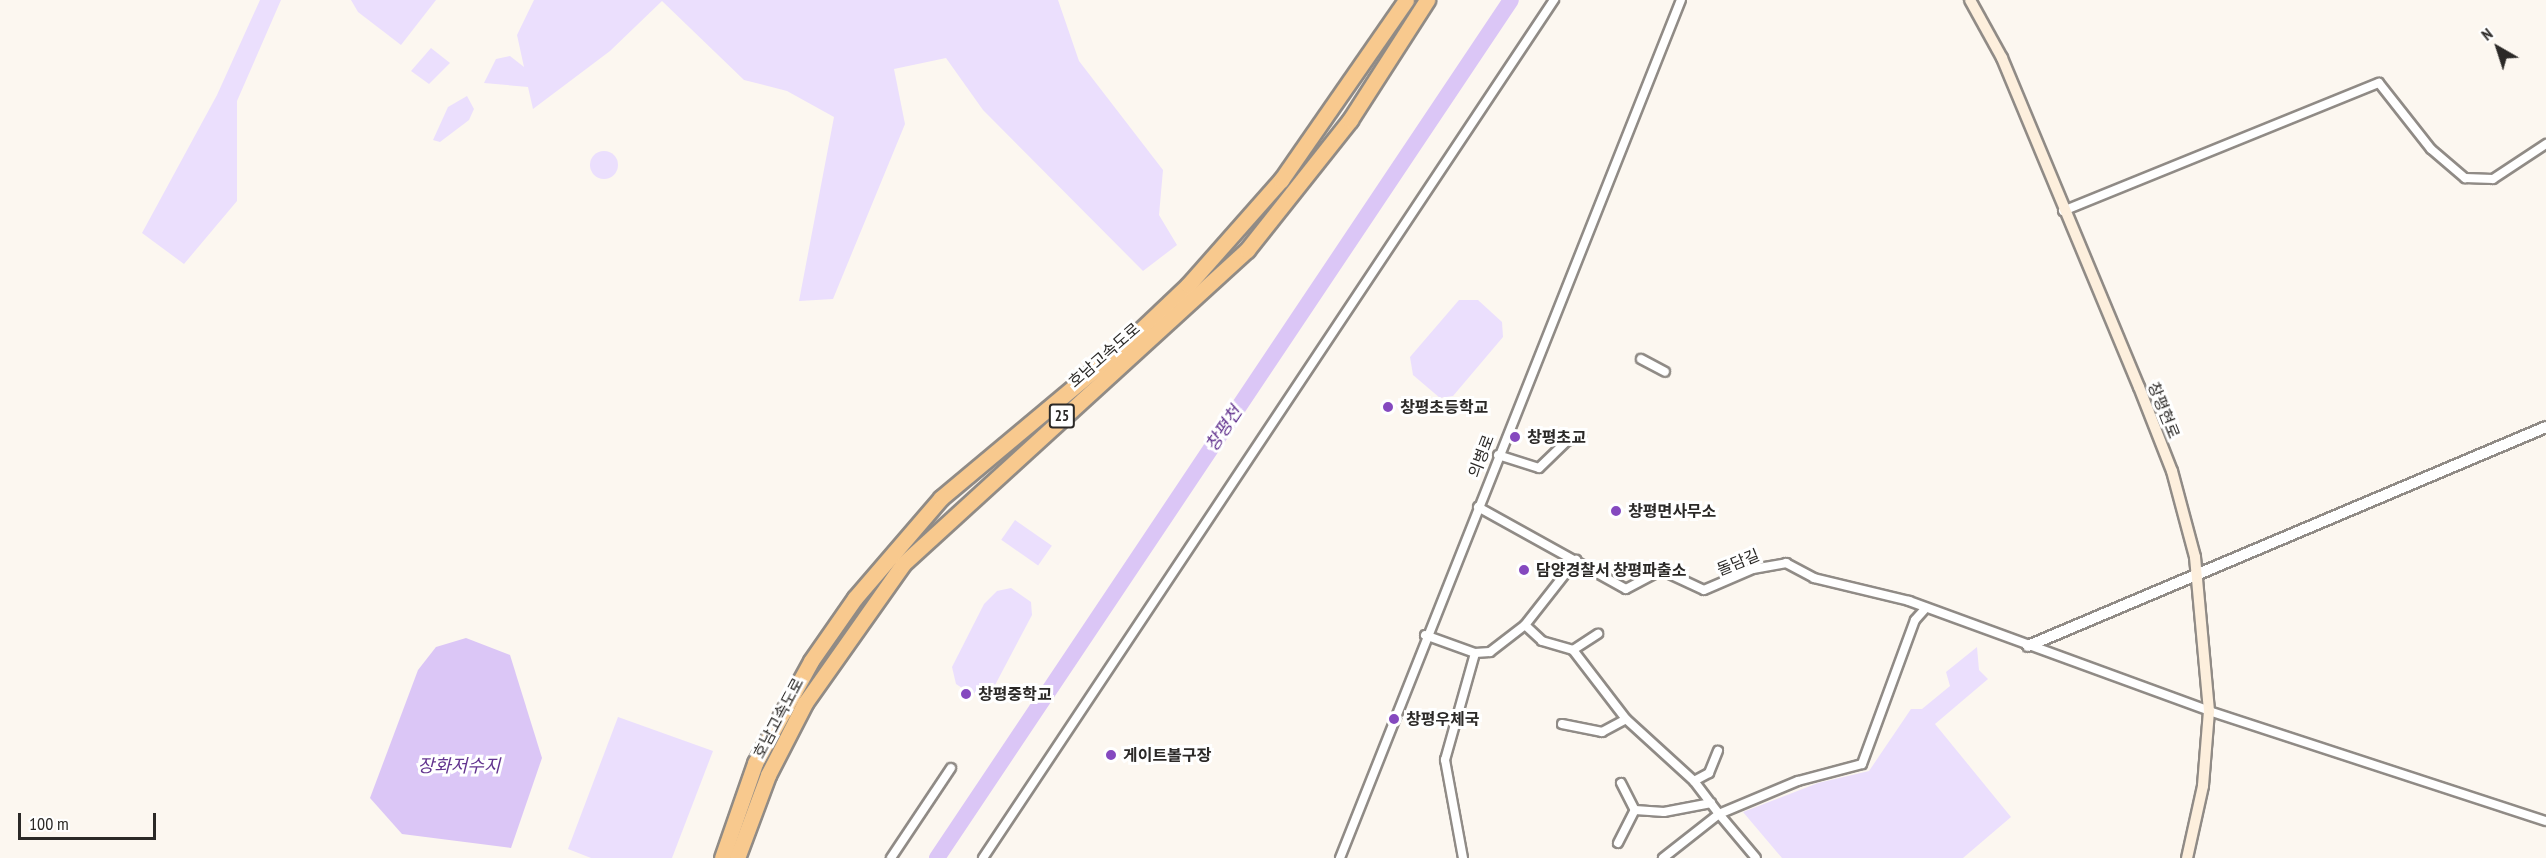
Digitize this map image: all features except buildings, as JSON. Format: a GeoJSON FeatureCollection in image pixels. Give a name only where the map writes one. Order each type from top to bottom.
{"type":"FeatureCollection","features":[{"type":"Feature","properties":{"kind":"highway","name":"호남고속도로"},"geometry":{"type":"LineString","coordinates":[[722,858],[755,763],[811,661],[855,598],[941,498],[1129,341],[1188,285],[1281,180],[1406,0]]}},
{"type":"Feature","properties":{"kind":"highway","name":"호남고속도로"},"geometry":{"type":"LineString","coordinates":[[737,858],[768,775],[805,703],[903,564],[1247,250],[1350,120],[1427,0]]}},
{"type":"Feature","properties":{"kind":"main road","name":"창평현로"},"geometry":{"type":"LineString","coordinates":[[1970,0],[2002,58],[2063,211],[2172,471],[2197,573],[2209,711],[2203,786],[2187,858]]}},
{"type":"Feature","properties":{"kind":"street"},"geometry":{"type":"LineString","coordinates":[[983,858],[1554,0]]}},
{"type":"Feature","properties":{"kind":"street","name":"의병로"},"geometry":{"type":"LineString","coordinates":[[1340,858],[1425,635],[1681,0]]}},
{"type":"Feature","properties":{"kind":"street"},"geometry":{"type":"LineString","coordinates":[[2063,211],[2379,83],[2431,149],[2465,178],[2493,179],[2546,144]]}},
{"type":"Feature","properties":{"kind":"street"},"geometry":{"type":"LineString","coordinates":[[1641,358],[1665,372]]}},
{"type":"Feature","properties":{"kind":"street"},"geometry":{"type":"LineString","coordinates":[[2028,646],[2546,427]]}},
{"type":"Feature","properties":{"kind":"street"},"geometry":{"type":"LineString","coordinates":[[1498,455],[1539,468],[1567,441],[1581,436]]}},
{"type":"Feature","properties":{"kind":"street","name":"돌담길"},"geometry":{"type":"LineString","coordinates":[[1478,507],[1626,589],[1661,570],[1704,590],[1753,569],[1786,563],[1814,578],[1925,609]]}},
{"type":"Feature","properties":{"kind":"street"},"geometry":{"type":"LineString","coordinates":[[1425,635],[1476,653],[1490,652],[1525,625],[1576,560]]}},
{"type":"Feature","properties":{"kind":"street"},"geometry":{"type":"LineString","coordinates":[[1663,858],[1719,814],[1798,781],[1862,765],[1915,620],[1925,609],[2209,711],[2546,821]]}},
{"type":"Feature","properties":{"kind":"street"},"geometry":{"type":"LineString","coordinates":[[1525,625],[1542,641],[1573,650],[1626,719],[1694,781],[1756,858]]}},
{"type":"Feature","properties":{"kind":"street"},"geometry":{"type":"LineString","coordinates":[[1573,650],[1598,634]]}},
{"type":"Feature","properties":{"kind":"street"},"geometry":{"type":"LineString","coordinates":[[1463,858],[1445,760],[1476,653]]}},
{"type":"Feature","properties":{"kind":"street"},"geometry":{"type":"LineString","coordinates":[[1562,724],[1602,732],[1626,719]]}},
{"type":"Feature","properties":{"kind":"street"},"geometry":{"type":"LineString","coordinates":[[1694,781],[1708,773],[1718,751]]}},
{"type":"Feature","properties":{"kind":"street"},"geometry":{"type":"LineString","coordinates":[[891,858],[951,768]]}},
{"type":"Feature","properties":{"kind":"street"},"geometry":{"type":"LineString","coordinates":[[1621,783],[1635,810]]}},
{"type":"Feature","properties":{"kind":"street"},"geometry":{"type":"LineString","coordinates":[[1635,810],[1664,812],[1711,803]]}},
{"type":"Feature","properties":{"kind":"street"},"geometry":{"type":"LineString","coordinates":[[1618,843],[1635,810]]}},
{"type":"Feature","properties":{"kind":"shaded area"},"geometry":{"type":"Polygon","coordinates":[[[260,0],[281,0],[237,101],[237,201],[184,264],[142,233],[217,95],[260,0]]]}},
{"type":"Feature","properties":{"kind":"shaded area"},"geometry":{"type":"Polygon","coordinates":[[[351,0],[436,0],[401,45],[358,12],[351,0]]]}},
{"type":"Feature","properties":{"kind":"shaded area"},"geometry":{"type":"Polygon","coordinates":[[[534,0],[1058,0],[1079,61],[1163,170],[1159,215],[1177,245],[1143,271],[983,110],[946,58],[894,69],[905,124],[833,299],[799,301],[834,117],[787,91],[744,80],[662,1],[610,51],[533,109],[528,87],[484,83],[496,59],[510,56],[524,67],[517,35],[534,0]]]}},
{"type":"Feature","properties":{"kind":"shaded area"},"geometry":{"type":"Polygon","coordinates":[[[431,48],[450,63],[429,84],[411,71],[431,48]]]}},
{"type":"Feature","properties":{"kind":"shaded area"},"geometry":{"type":"Polygon","coordinates":[[[467,96],[474,109],[469,120],[440,142],[433,140],[448,107],[467,96]]]}},
{"type":"Feature","properties":{"kind":"shaded area"},"geometry":{"type":"Polygon","coordinates":[[[604,151],[614,155],[618,165],[614,175],[604,179],[594,175],[590,165],[594,155],[604,151]]]}},
{"type":"Feature","properties":{"kind":"shaded area"},"geometry":{"type":"Polygon","coordinates":[[[1459,300],[1478,300],[1502,322],[1503,337],[1453,396],[1440,398],[1413,375],[1410,357],[1459,300]]]}},
{"type":"Feature","properties":{"kind":"shaded area"},"geometry":{"type":"Polygon","coordinates":[[[1015,520],[1052,546],[1038,565],[1001,540],[1015,520]]]}},
{"type":"Feature","properties":{"kind":"shaded area"},"geometry":{"type":"Polygon","coordinates":[[[1011,588],[1031,602],[1032,615],[994,687],[971,694],[956,684],[952,667],[984,604],[997,591],[1011,588]]]}},
{"type":"Feature","properties":{"kind":"shaded area"},"geometry":{"type":"Polygon","coordinates":[[[1977,647],[1979,670],[1988,679],[1935,724],[2011,817],[1963,858],[1782,858],[1743,812],[1818,783],[1869,771],[1911,709],[1922,709],[1950,686],[1946,672],[1977,647]]]}},
{"type":"Feature","properties":{"kind":"shaded area"},"geometry":{"type":"Polygon","coordinates":[[[618,717],[713,751],[672,858],[591,858],[568,849],[618,717]]]}},
{"type":"Feature","properties":{"kind":"water","name":"장화저수지"},"geometry":{"type":"Polygon","coordinates":[[[466,638],[510,655],[542,758],[511,848],[402,834],[370,798],[418,670],[436,647],[466,638]]]}},
{"type":"Feature","properties":{"kind":"waterway","name":"창평천"},"geometry":{"type":"LineString","coordinates":[[937,858],[1511,0]]}},
{"type":"Feature","properties":{"kind":"place","name":"창평초등학교"},"geometry":{"type":"Point","coordinates":[1388,407]}},
{"type":"Feature","properties":{"kind":"place","name":"창평초교"},"geometry":{"type":"Point","coordinates":[1515,437]}},
{"type":"Feature","properties":{"kind":"place","name":"창평면사무소"},"geometry":{"type":"Point","coordinates":[1616,511]}},
{"type":"Feature","properties":{"kind":"place","name":"담양경찰서 창평파출소"},"geometry":{"type":"Point","coordinates":[1524,570]}},
{"type":"Feature","properties":{"kind":"place","name":"창평중학교"},"geometry":{"type":"Point","coordinates":[966,694]}},
{"type":"Feature","properties":{"kind":"place","name":"창평우체국"},"geometry":{"type":"Point","coordinates":[1394,719]}},
{"type":"Feature","properties":{"kind":"place","name":"게이트볼구장"},"geometry":{"type":"Point","coordinates":[1111,755]}}]}
